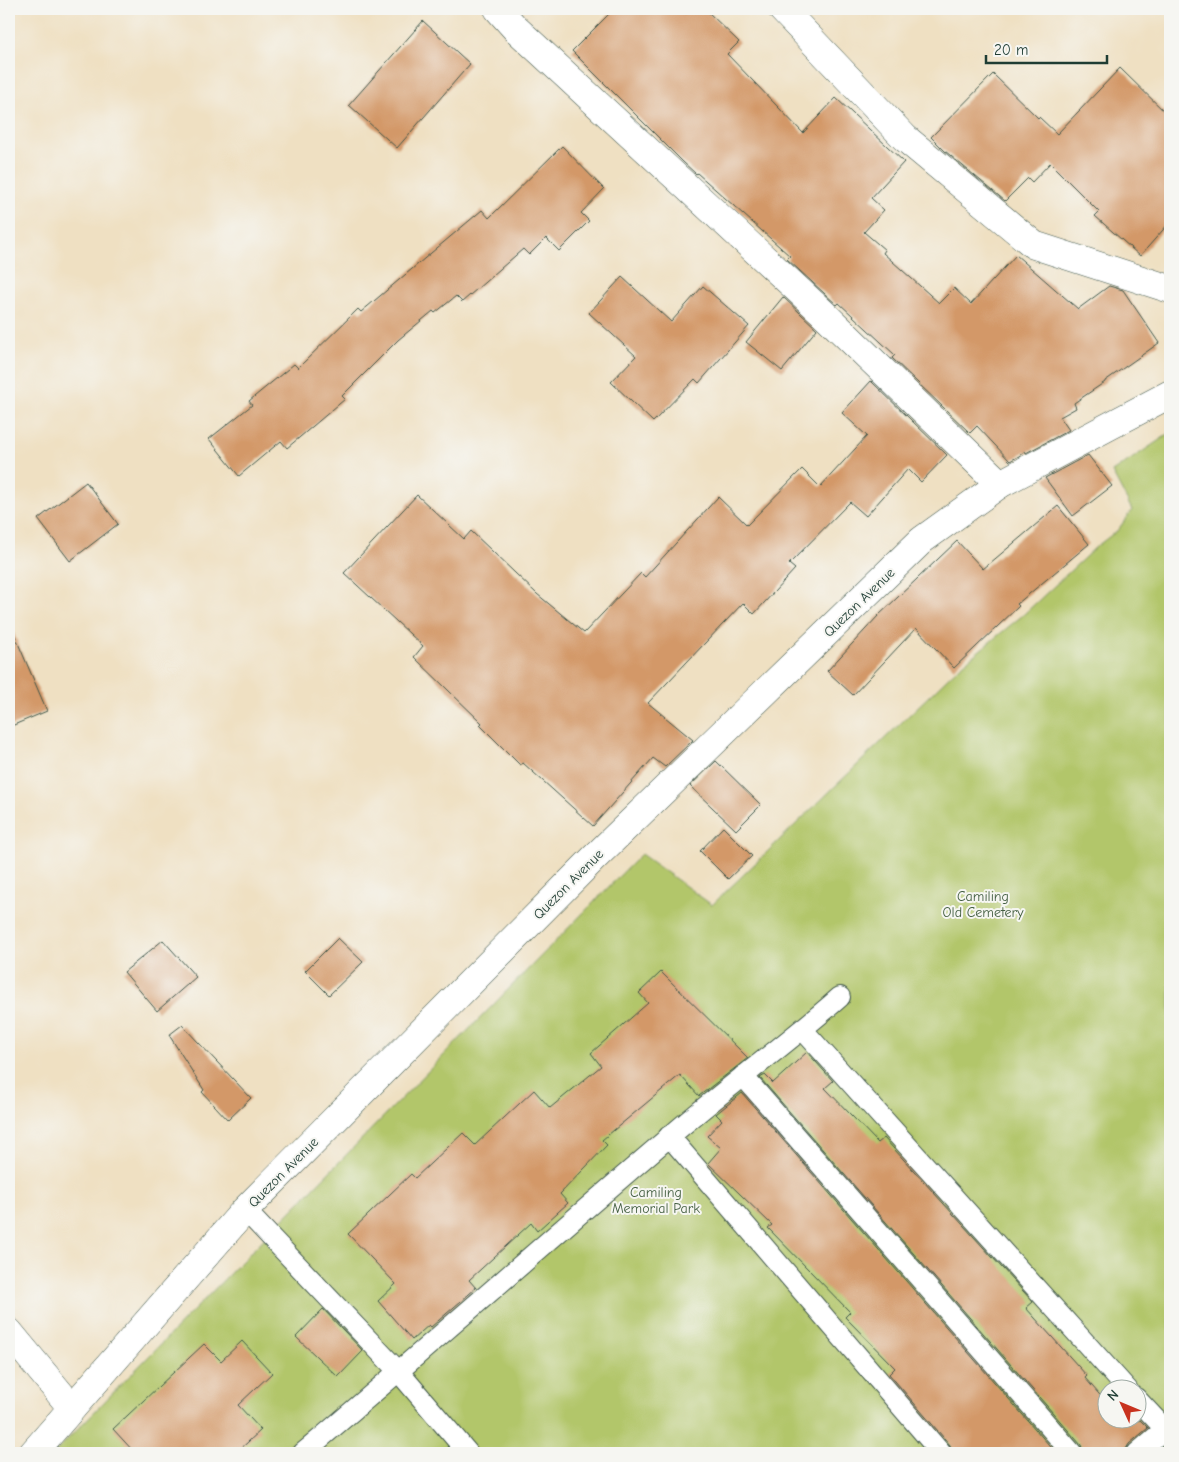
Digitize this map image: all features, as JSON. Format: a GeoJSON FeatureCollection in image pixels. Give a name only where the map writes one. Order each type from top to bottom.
{"type":"FeatureCollection","features":[{"type":"Feature","properties":{"kind":"street"},"geometry":{"type":"LineString","coordinates":[[498,9],[515,28],[822,312],[1000,484]]}},
{"type":"Feature","properties":{"kind":"street"},"geometry":{"type":"LineString","coordinates":[[782,9],[905,138],[1034,245],[1170,289]]}},
{"type":"Feature","properties":{"kind":"street","name":"Quezon Avenue"},"geometry":{"type":"LineString","coordinates":[[33,1453],[246,1210],[594,858],[922,540],[1000,484],[1170,394]]}},
{"type":"Feature","properties":{"kind":"street"},"geometry":{"type":"LineString","coordinates":[[9,1332],[72,1408]]}},
{"type":"Feature","properties":{"kind":"lane"},"geometry":{"type":"LineString","coordinates":[[303,1453],[399,1372],[669,1136],[803,1030],[840,997]]}},
{"type":"Feature","properties":{"kind":"lane"},"geometry":{"type":"LineString","coordinates":[[803,1030],[1119,1380]]}},
{"type":"Feature","properties":{"kind":"lane"},"geometry":{"type":"LineString","coordinates":[[744,1076],[1072,1453]]}},
{"type":"Feature","properties":{"kind":"lane"},"geometry":{"type":"LineString","coordinates":[[669,1136],[941,1453]]}},
{"type":"Feature","properties":{"kind":"lane"},"geometry":{"type":"LineString","coordinates":[[246,1210],[399,1372],[468,1453]]}},
{"type":"Feature","properties":{"kind":"lane"},"geometry":{"type":"LineString","coordinates":[[1137,1453],[1165,1430],[1146,1409]]}},
{"type":"Feature","properties":{"kind":"green space","name":"Camiling Memorial Park"},"geometry":{"type":"Polygon","coordinates":[[[1170,433],[1170,1453],[54,1453],[641,854],[712,905],[958,668],[1023,615],[1097,546],[1118,530],[1132,510],[1112,472],[1170,433]]]}},
{"type":"Feature","properties":{"kind":"building"},"geometry":{"type":"Polygon","coordinates":[[[614,9],[705,9],[739,42],[727,54],[803,133],[836,98],[904,162],[871,198],[884,210],[864,232],[885,250],[883,253],[939,303],[954,288],[971,304],[1016,255],[1078,309],[1109,286],[1123,290],[1159,343],[1074,403],[1076,408],[1060,417],[1069,430],[1026,453],[1025,451],[1010,461],[977,426],[970,433],[892,358],[895,355],[839,303],[837,305],[787,259],[790,256],[683,162],[572,51],[614,9]]]}},
{"type":"Feature","properties":{"kind":"building"},"geometry":{"type":"Polygon","coordinates":[[[423,21],[470,64],[397,148],[349,105],[423,21]]]}},
{"type":"Feature","properties":{"kind":"building"},"geometry":{"type":"Polygon","coordinates":[[[1120,68],[1170,117],[1170,222],[1140,256],[1095,216],[1099,212],[1050,163],[1032,182],[1028,178],[1005,201],[931,137],[993,74],[1057,134],[1120,68]]]}},
{"type":"Feature","properties":{"kind":"building"},"geometry":{"type":"Polygon","coordinates":[[[562,146],[604,189],[581,213],[589,221],[559,251],[546,238],[529,255],[523,249],[462,302],[456,296],[435,313],[433,311],[398,340],[342,396],[345,399],[287,448],[281,441],[239,476],[209,439],[252,405],[249,401],[294,364],[298,368],[358,309],[361,312],[482,210],[489,218],[562,146]]]}},
{"type":"Feature","properties":{"kind":"building"},"geometry":{"type":"Polygon","coordinates":[[[622,277],[671,322],[703,286],[749,326],[699,383],[695,379],[653,422],[611,382],[636,356],[589,313],[622,277]]]}},
{"type":"Feature","properties":{"kind":"building"},"geometry":{"type":"Polygon","coordinates":[[[783,297],[817,329],[782,371],[746,342],[783,297]]]}},
{"type":"Feature","properties":{"kind":"building"},"geometry":{"type":"Polygon","coordinates":[[[871,381],[947,455],[921,482],[908,469],[866,516],[850,502],[789,564],[795,569],[754,614],[743,603],[648,703],[693,740],[665,767],[653,758],[593,826],[523,763],[520,765],[480,725],[482,723],[414,657],[423,646],[344,573],[417,495],[464,539],[471,531],[537,594],[584,633],[641,573],[645,577],[718,497],[747,525],[802,469],[820,487],[867,436],[842,413],[871,381]]]}},
{"type":"Feature","properties":{"kind":"building"},"geometry":{"type":"Polygon","coordinates":[[[1088,455],[1112,486],[1073,516],[1045,478],[1088,455]]]}},
{"type":"Feature","properties":{"kind":"building"},"geometry":{"type":"Polygon","coordinates":[[[86,482],[118,524],[70,561],[38,519],[86,482]]]}},
{"type":"Feature","properties":{"kind":"building"},"geometry":{"type":"Polygon","coordinates":[[[1058,506],[1089,544],[1017,604],[1019,606],[954,668],[916,628],[853,695],[827,671],[878,616],[957,541],[983,569],[1058,506]]]}},
{"type":"Feature","properties":{"kind":"building"},"geometry":{"type":"Polygon","coordinates":[[[9,622],[47,711],[9,727],[9,622]]]}},
{"type":"Feature","properties":{"kind":"building"},"geometry":{"type":"Polygon","coordinates":[[[716,761],[761,805],[736,830],[690,786],[716,761]]]}},
{"type":"Feature","properties":{"kind":"building"},"geometry":{"type":"Polygon","coordinates":[[[723,827],[752,856],[728,879],[700,851],[723,827]]]}},
{"type":"Feature","properties":{"kind":"building"},"geometry":{"type":"Polygon","coordinates":[[[338,938],[363,962],[329,995],[305,971],[338,938]]]}},
{"type":"Feature","properties":{"kind":"building"},"geometry":{"type":"Polygon","coordinates":[[[163,940],[196,977],[157,1011],[124,972],[163,940]]]}},
{"type":"Feature","properties":{"kind":"building"},"geometry":{"type":"Polygon","coordinates":[[[661,972],[748,1058],[699,1096],[680,1075],[602,1140],[607,1145],[560,1194],[568,1203],[537,1231],[531,1223],[469,1280],[476,1288],[431,1327],[429,1325],[412,1340],[378,1301],[396,1284],[348,1234],[411,1174],[415,1178],[463,1133],[475,1145],[534,1090],[550,1108],[601,1066],[591,1053],[648,1003],[639,993],[661,972]]]}},
{"type":"Feature","properties":{"kind":"building"},"geometry":{"type":"Polygon","coordinates":[[[182,1025],[251,1098],[228,1120],[202,1092],[204,1090],[169,1035],[182,1025]]]}},
{"type":"Feature","properties":{"kind":"building"},"geometry":{"type":"Polygon","coordinates":[[[807,1052],[833,1081],[825,1088],[878,1143],[884,1138],[1033,1302],[1026,1308],[1087,1376],[1085,1378],[1096,1391],[1096,1430],[1146,1430],[1129,1444],[1125,1453],[1084,1453],[1081,1445],[760,1078],[765,1075],[773,1083],[807,1052]]]}},
{"type":"Feature","properties":{"kind":"building"},"geometry":{"type":"Polygon","coordinates":[[[742,1093],[1056,1453],[953,1452],[950,1445],[889,1374],[895,1368],[845,1317],[850,1312],[768,1228],[772,1225],[708,1163],[721,1148],[707,1136],[722,1120],[716,1114],[742,1093]]]}},
{"type":"Feature","properties":{"kind":"building"},"geometry":{"type":"Polygon","coordinates":[[[323,1309],[363,1351],[338,1377],[296,1337],[323,1309]]]}},
{"type":"Feature","properties":{"kind":"building"},"geometry":{"type":"Polygon","coordinates":[[[242,1341],[272,1373],[238,1405],[261,1430],[236,1453],[135,1453],[113,1429],[204,1344],[221,1361],[242,1341]]]}},
{"type":"Feature","properties":{"kind":"park label","name":"Camiling Old Cemetery"},"geometry":{"type":"Point","coordinates":[983,904]}}]}
